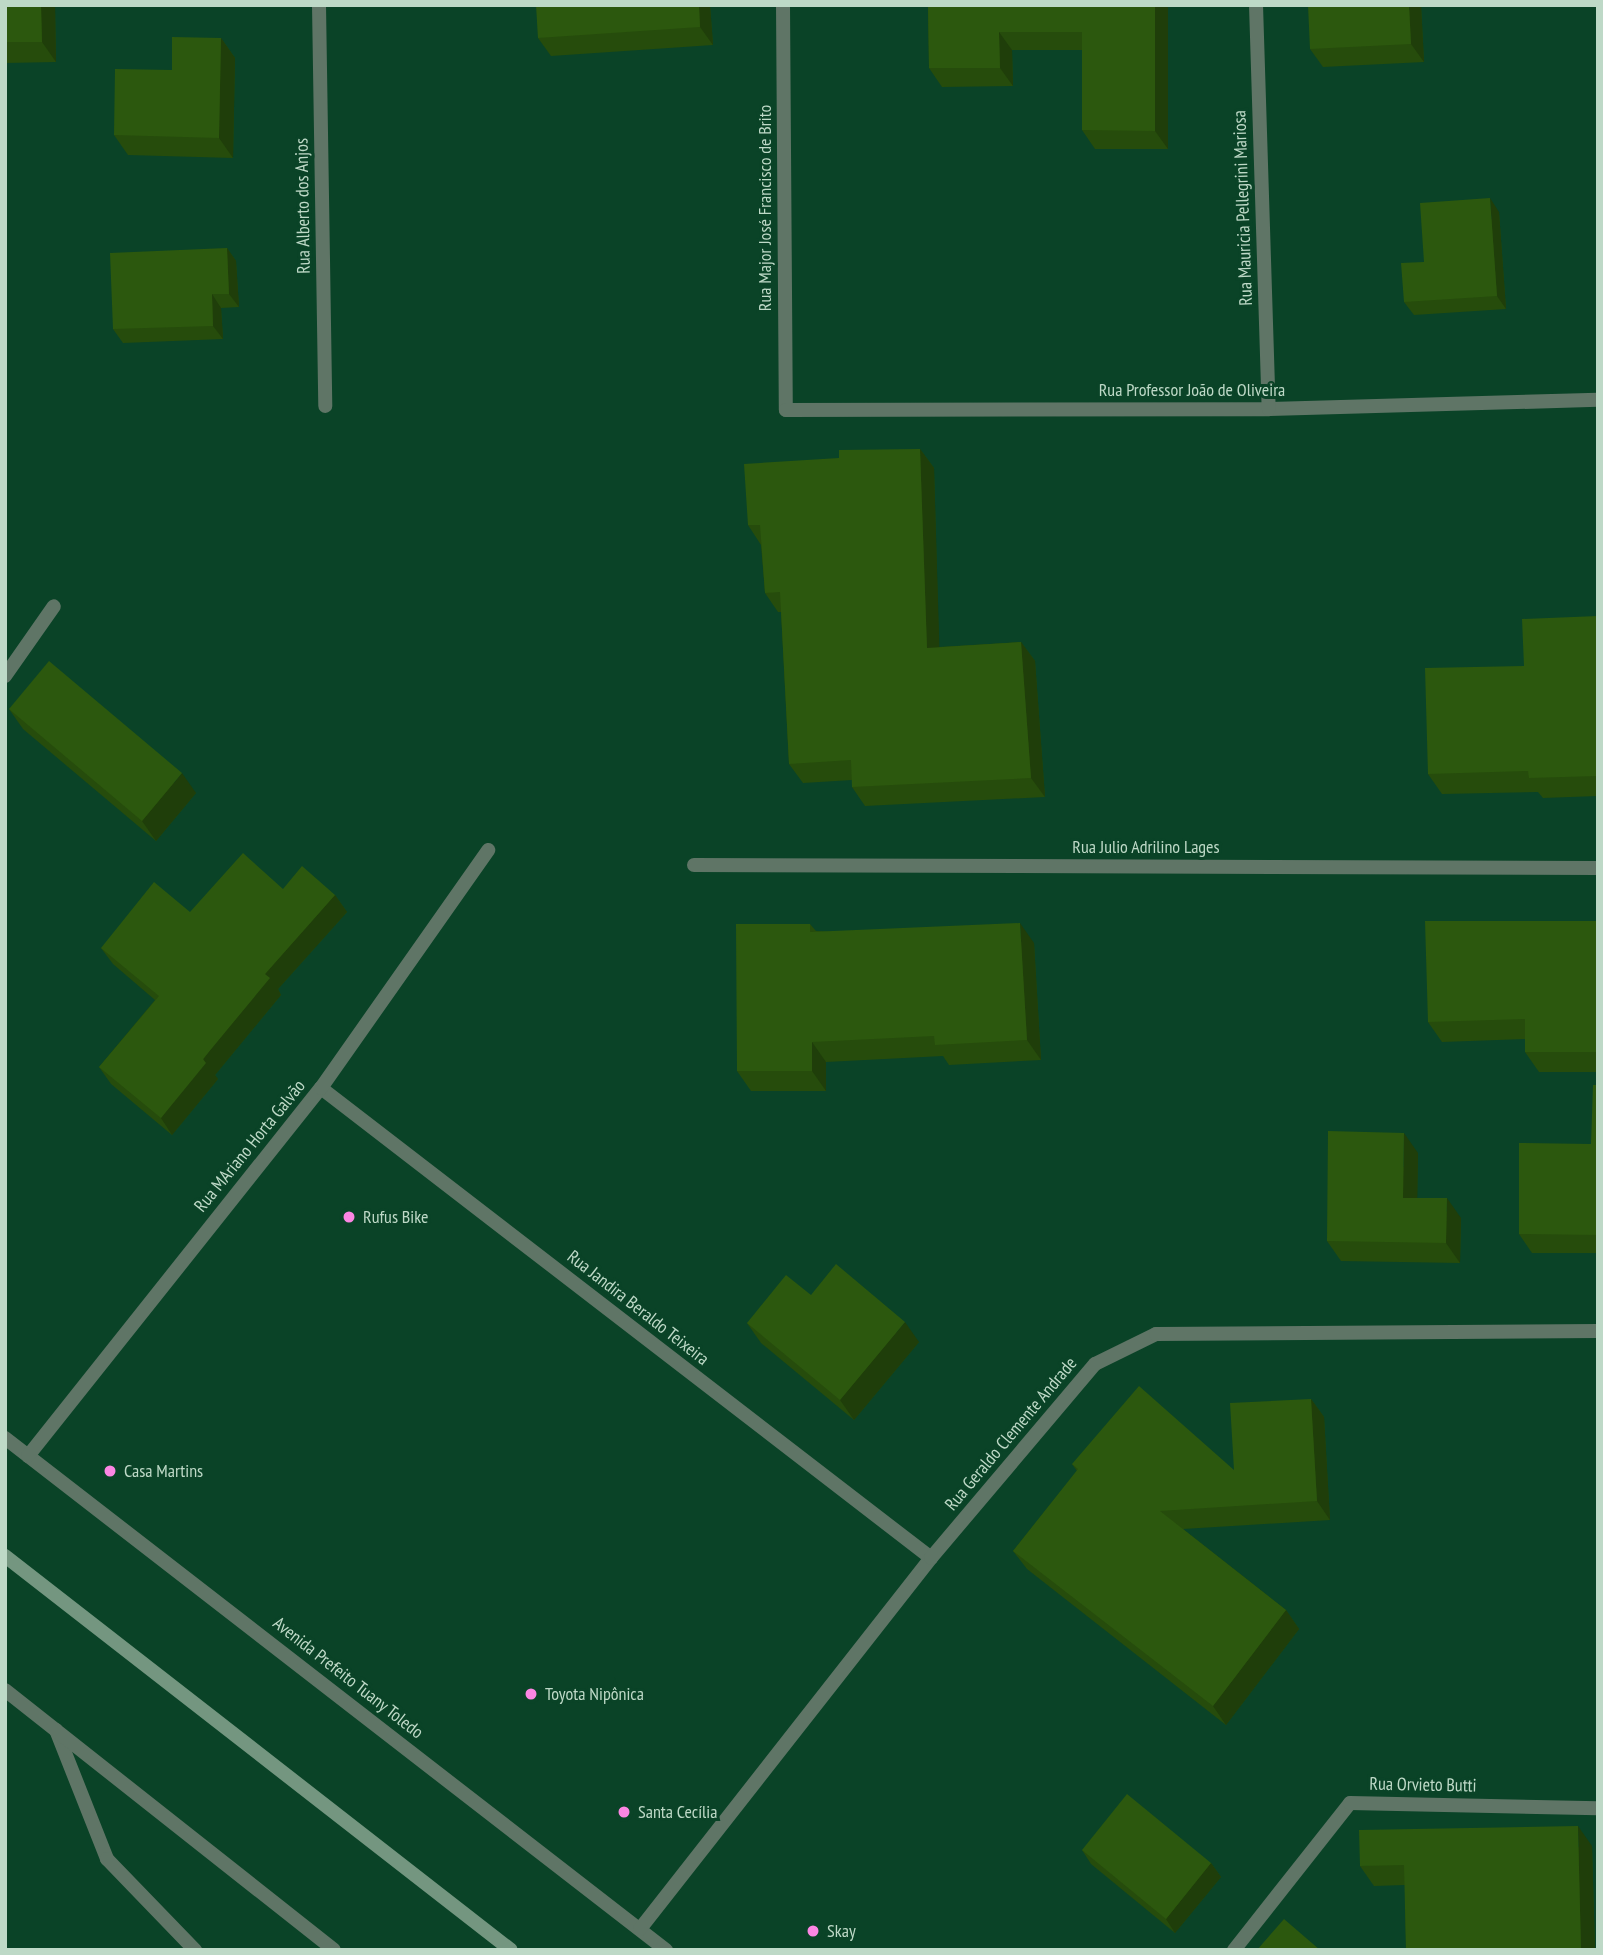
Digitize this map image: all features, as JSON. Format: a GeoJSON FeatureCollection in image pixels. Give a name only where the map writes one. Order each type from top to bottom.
{"type":"FeatureCollection","features":[{"type":"Feature","properties":{"kind":"main road"},"geometry":{"type":"LineString","coordinates":[[5,1556],[511,1950]]}},
{"type":"Feature","properties":{"kind":"street","name":"Rua Alberto dos Anjos"},"geometry":{"type":"LineString","coordinates":[[319,5],[325,406]]}},
{"type":"Feature","properties":{"kind":"street","name":"Rua Major José Francisco de Brito"},"geometry":{"type":"LineString","coordinates":[[783,5],[786,410]]}},
{"type":"Feature","properties":{"kind":"street","name":"Rua Mauricia Pellegrini Mariosa"},"geometry":{"type":"LineString","coordinates":[[1256,5],[1269,409]]}},
{"type":"Feature","properties":{"kind":"street","name":"Rua Professor João de Oliveira"},"geometry":{"type":"LineString","coordinates":[[786,410],[1269,409],[1598,400]]}},
{"type":"Feature","properties":{"kind":"street"},"geometry":{"type":"LineString","coordinates":[[5,676],[54,606]]}},
{"type":"Feature","properties":{"kind":"street","name":"Rua MAriano Horta Galvão"},"geometry":{"type":"LineString","coordinates":[[28,1456],[321,1088],[488,850]]}},
{"type":"Feature","properties":{"kind":"street","name":"Rua Julio Adrilino Lages"},"geometry":{"type":"LineString","coordinates":[[694,865],[1598,868]]}},
{"type":"Feature","properties":{"kind":"street","name":"Rua Jandira Beraldo Teixeira"},"geometry":{"type":"LineString","coordinates":[[321,1088],[931,1559]]}},
{"type":"Feature","properties":{"kind":"street","name":"Rua Geraldo Clemente Andrade"},"geometry":{"type":"LineString","coordinates":[[640,1929],[931,1559],[1095,1364],[1156,1334],[1598,1331]]}},
{"type":"Feature","properties":{"kind":"street","name":"Avenida Prefeito Tuany Toledo"},"geometry":{"type":"LineString","coordinates":[[5,1438],[666,1950]]}},
{"type":"Feature","properties":{"kind":"street"},"geometry":{"type":"LineString","coordinates":[[5,1690],[334,1950]]}},
{"type":"Feature","properties":{"kind":"street"},"geometry":{"type":"LineString","coordinates":[[56,1730],[107,1859],[195,1950]]}},
{"type":"Feature","properties":{"kind":"street","name":"Rua Orvieto Butti"},"geometry":{"type":"LineString","coordinates":[[1234,1950],[1350,1803],[1598,1808]]}},
{"type":"Feature","properties":{"kind":"building"},"geometry":{"type":"Polygon","coordinates":[[[5,5],[41,5],[42,42],[5,42],[5,5]]]}},
{"type":"Feature","properties":{"kind":"building"},"geometry":{"type":"Polygon","coordinates":[[[536,5],[699,5],[700,27],[538,38],[536,5]]]}},
{"type":"Feature","properties":{"kind":"building"},"geometry":{"type":"Polygon","coordinates":[[[928,5],[1155,5],[1155,131],[1082,130],[1082,32],[999,32],[1000,68],[929,68],[928,5]]]}},
{"type":"Feature","properties":{"kind":"building"},"geometry":{"type":"Polygon","coordinates":[[[1308,5],[1409,5],[1411,44],[1310,49],[1308,5]]]}},
{"type":"Feature","properties":{"kind":"building"},"geometry":{"type":"Polygon","coordinates":[[[172,37],[221,38],[219,138],[114,135],[115,69],[172,70],[172,37]]]}},
{"type":"Feature","properties":{"kind":"building"},"geometry":{"type":"Polygon","coordinates":[[[1490,198],[1497,296],[1404,302],[1401,263],[1424,262],[1420,203],[1490,198]]]}},
{"type":"Feature","properties":{"kind":"building"},"geometry":{"type":"Polygon","coordinates":[[[227,248],[229,294],[212,294],[213,326],[113,329],[110,253],[227,248]]]}},
{"type":"Feature","properties":{"kind":"building"},"geometry":{"type":"Polygon","coordinates":[[[920,449],[927,648],[1021,642],[1031,778],[852,787],[851,760],[789,764],[780,592],[765,593],[760,525],[748,525],[744,464],[839,458],[839,450],[920,449]]]}},
{"type":"Feature","properties":{"kind":"building"},"geometry":{"type":"Polygon","coordinates":[[[1598,616],[1598,776],[1529,778],[1528,771],[1428,774],[1425,668],[1524,666],[1522,619],[1598,616]]]}},
{"type":"Feature","properties":{"kind":"building"},"geometry":{"type":"Polygon","coordinates":[[[49,661],[182,773],[142,821],[9,709],[49,661]]]}},
{"type":"Feature","properties":{"kind":"building"},"geometry":{"type":"Polygon","coordinates":[[[243,853],[283,889],[302,866],[335,895],[265,974],[270,978],[203,1059],[206,1063],[161,1118],[99,1067],[159,996],[101,948],[154,882],[190,912],[243,853]]]}},
{"type":"Feature","properties":{"kind":"building"},"geometry":{"type":"Polygon","coordinates":[[[1425,921],[1598,921],[1598,1052],[1525,1052],[1525,1019],[1428,1022],[1425,921]]]}},
{"type":"Feature","properties":{"kind":"building"},"geometry":{"type":"Polygon","coordinates":[[[1020,923],[1027,1040],[935,1045],[934,1036],[812,1042],[812,1071],[737,1071],[736,924],[810,924],[810,932],[1020,923]]]}},
{"type":"Feature","properties":{"kind":"building"},"geometry":{"type":"Polygon","coordinates":[[[1593,1085],[1598,1085],[1598,1235],[1519,1234],[1519,1143],[1591,1144],[1593,1085]]]}},
{"type":"Feature","properties":{"kind":"building"},"geometry":{"type":"Polygon","coordinates":[[[1328,1131],[1404,1133],[1403,1198],[1447,1198],[1446,1243],[1327,1241],[1328,1131]]]}},
{"type":"Feature","properties":{"kind":"building"},"geometry":{"type":"Polygon","coordinates":[[[836,1264],[905,1322],[840,1400],[747,1323],[786,1275],[811,1295],[836,1264]]]}},
{"type":"Feature","properties":{"kind":"building"},"geometry":{"type":"Polygon","coordinates":[[[1139,1386],[1234,1470],[1230,1403],[1311,1399],[1317,1501],[1160,1511],[1286,1610],[1213,1706],[1013,1551],[1078,1469],[1072,1464],[1139,1386]]]}},
{"type":"Feature","properties":{"kind":"building"},"geometry":{"type":"Polygon","coordinates":[[[1127,1794],[1211,1863],[1166,1919],[1082,1850],[1127,1794]]]}},
{"type":"Feature","properties":{"kind":"building"},"geometry":{"type":"Polygon","coordinates":[[[1578,1826],[1581,1950],[1406,1950],[1404,1865],[1360,1866],[1359,1830],[1578,1826]]]}},
{"type":"Feature","properties":{"kind":"building"},"geometry":{"type":"Polygon","coordinates":[[[1284,1919],[1320,1950],[1257,1950],[1284,1919]]]}},
{"type":"Feature","properties":{"kind":"place","name":"Rufus Bike"},"geometry":{"type":"Point","coordinates":[349,1217]}},
{"type":"Feature","properties":{"kind":"place","name":"Casa Martins"},"geometry":{"type":"Point","coordinates":[110,1471]}},
{"type":"Feature","properties":{"kind":"place","name":"Toyota Nipônica"},"geometry":{"type":"Point","coordinates":[531,1694]}},
{"type":"Feature","properties":{"kind":"place","name":"Santa Cecília"},"geometry":{"type":"Point","coordinates":[624,1812]}},
{"type":"Feature","properties":{"kind":"place","name":"Skay"},"geometry":{"type":"Point","coordinates":[813,1931]}}]}
